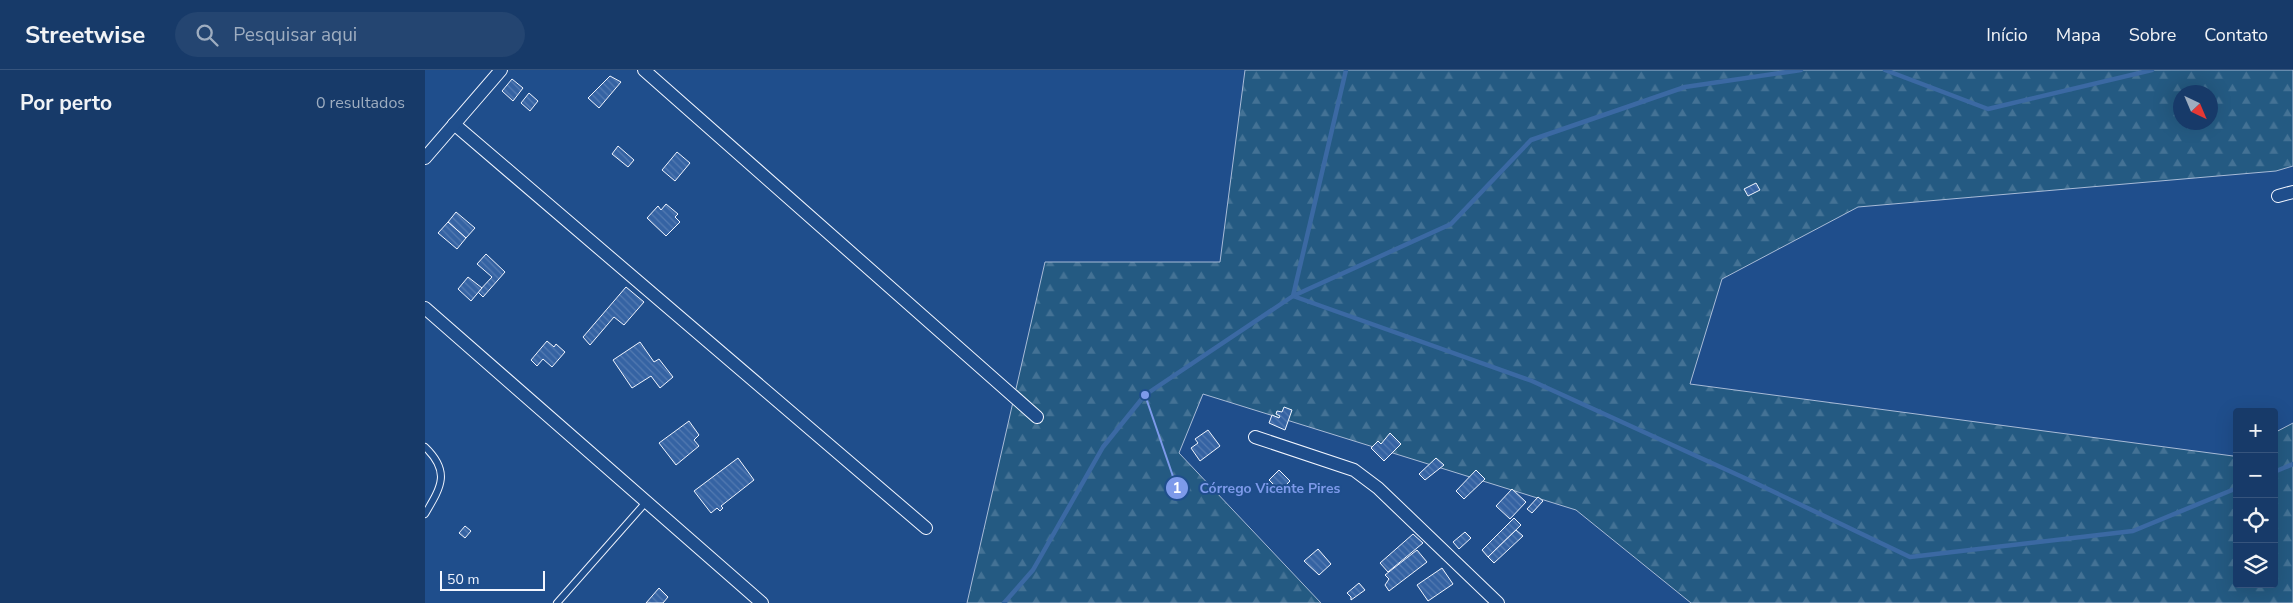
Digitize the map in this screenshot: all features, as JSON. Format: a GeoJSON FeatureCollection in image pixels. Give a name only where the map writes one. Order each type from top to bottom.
{"type":"FeatureCollection","features":[{"type":"Feature","properties":{"kind":"street"},"geometry":{"type":"LineString","coordinates":[[425,158],[501,70]]}},
{"type":"Feature","properties":{"kind":"street"},"geometry":{"type":"LineString","coordinates":[[643,70],[1037,417]]}},
{"type":"Feature","properties":{"kind":"street"},"geometry":{"type":"LineString","coordinates":[[455,124],[926,528]]}},
{"type":"Feature","properties":{"kind":"street"},"geometry":{"type":"LineString","coordinates":[[2278,196],[2293,192]]}},
{"type":"Feature","properties":{"kind":"street"},"geometry":{"type":"LineString","coordinates":[[425,308],[762,603]]}},
{"type":"Feature","properties":{"kind":"street"},"geometry":{"type":"LineString","coordinates":[[1255,437],[1354,470],[1378,488],[1499,603]]}},
{"type":"Feature","properties":{"kind":"lane"},"geometry":{"type":"LineString","coordinates":[[425,447],[440,464],[442,478],[439,491],[425,514]]}},
{"type":"Feature","properties":{"kind":"lane"},"geometry":{"type":"LineString","coordinates":[[557,603],[647,501]]}},
{"type":"Feature","properties":{"kind":"green space"},"geometry":{"type":"Polygon","coordinates":[[[1245,70],[2293,70],[2293,166],[2276,171],[1858,207],[1722,279],[1690,384],[2233,456],[2233,588],[2278,588],[2278,431],[2293,423],[2293,603],[1691,603],[1576,510],[1203,394],[1179,453],[1321,603],[967,603],[1045,262],[1220,262],[1245,70]]]}},
{"type":"Feature","properties":{"kind":"building"},"geometry":{"type":"Polygon","coordinates":[[[610,76],[621,82],[599,108],[588,98],[610,76]]]}},
{"type":"Feature","properties":{"kind":"building"},"geometry":{"type":"Polygon","coordinates":[[[512,79],[523,88],[513,101],[502,91],[512,79]]]}},
{"type":"Feature","properties":{"kind":"building"},"geometry":{"type":"Polygon","coordinates":[[[529,93],[538,101],[530,111],[521,103],[529,93]]]}},
{"type":"Feature","properties":{"kind":"building"},"geometry":{"type":"Polygon","coordinates":[[[618,146],[634,160],[628,167],[612,154],[618,146]]]}},
{"type":"Feature","properties":{"kind":"building"},"geometry":{"type":"Polygon","coordinates":[[[677,152],[690,163],[675,181],[662,170],[677,152]]]}},
{"type":"Feature","properties":{"kind":"building"},"geometry":{"type":"Polygon","coordinates":[[[1756,183],[1760,190],[1748,196],[1744,189],[1756,183]]]}},
{"type":"Feature","properties":{"kind":"building"},"geometry":{"type":"Polygon","coordinates":[[[666,204],[678,214],[675,217],[680,222],[666,236],[647,218],[658,206],[661,210],[666,204]]]}},
{"type":"Feature","properties":{"kind":"building"},"geometry":{"type":"Polygon","coordinates":[[[456,212],[475,228],[466,238],[448,222],[456,212]]]}},
{"type":"Feature","properties":{"kind":"building"},"geometry":{"type":"Polygon","coordinates":[[[448,222],[466,238],[457,249],[438,233],[448,222]]]}},
{"type":"Feature","properties":{"kind":"building"},"geometry":{"type":"Polygon","coordinates":[[[486,254],[505,272],[483,297],[478,292],[492,277],[477,264],[486,254]]]}},
{"type":"Feature","properties":{"kind":"building"},"geometry":{"type":"Polygon","coordinates":[[[468,277],[482,288],[471,301],[458,289],[468,277]]]}},
{"type":"Feature","properties":{"kind":"building"},"geometry":{"type":"Polygon","coordinates":[[[626,287],[644,302],[624,325],[614,317],[590,345],[583,337],[626,287]]]}},
{"type":"Feature","properties":{"kind":"building"},"geometry":{"type":"Polygon","coordinates":[[[547,341],[554,347],[556,344],[565,352],[552,367],[543,359],[537,366],[531,360],[547,341]]]}},
{"type":"Feature","properties":{"kind":"building"},"geometry":{"type":"Polygon","coordinates":[[[640,342],[654,362],[659,359],[673,377],[660,388],[651,376],[632,388],[613,360],[640,342]]]}},
{"type":"Feature","properties":{"kind":"building"},"geometry":{"type":"Polygon","coordinates":[[[1284,407],[1292,410],[1285,430],[1269,423],[1272,415],[1279,418],[1280,416],[1276,414],[1277,411],[1282,412],[1284,407]]]}},
{"type":"Feature","properties":{"kind":"building"},"geometry":{"type":"Polygon","coordinates":[[[689,421],[699,435],[694,440],[699,446],[676,465],[659,443],[689,421]]]}},
{"type":"Feature","properties":{"kind":"building"},"geometry":{"type":"Polygon","coordinates":[[[1208,430],[1220,446],[1200,461],[1191,448],[1198,443],[1195,439],[1208,430]]]}},
{"type":"Feature","properties":{"kind":"building"},"geometry":{"type":"Polygon","coordinates":[[[1390,433],[1401,444],[1384,461],[1371,448],[1378,441],[1381,444],[1390,433]]]}},
{"type":"Feature","properties":{"kind":"building"},"geometry":{"type":"Polygon","coordinates":[[[738,458],[754,480],[721,506],[723,508],[720,511],[717,508],[711,513],[694,491],[738,458]]]}},
{"type":"Feature","properties":{"kind":"building"},"geometry":{"type":"Polygon","coordinates":[[[1436,458],[1444,465],[1425,480],[1419,474],[1436,458]]]}},
{"type":"Feature","properties":{"kind":"building"},"geometry":{"type":"Polygon","coordinates":[[[1279,470],[1290,481],[1280,491],[1269,480],[1279,470]]]}},
{"type":"Feature","properties":{"kind":"building"},"geometry":{"type":"Polygon","coordinates":[[[1476,470],[1485,479],[1464,499],[1456,491],[1476,470]]]}},
{"type":"Feature","properties":{"kind":"building"},"geometry":{"type":"Polygon","coordinates":[[[1512,489],[1526,502],[1510,519],[1496,506],[1512,489]]]}},
{"type":"Feature","properties":{"kind":"building"},"geometry":{"type":"Polygon","coordinates":[[[1538,497],[1543,501],[1532,513],[1527,509],[1538,497]]]}},
{"type":"Feature","properties":{"kind":"building"},"geometry":{"type":"Polygon","coordinates":[[[1514,518],[1521,525],[1488,557],[1482,550],[1514,518]]]}},
{"type":"Feature","properties":{"kind":"building"},"geometry":{"type":"Polygon","coordinates":[[[465,526],[471,531],[465,538],[459,533],[465,526]]]}},
{"type":"Feature","properties":{"kind":"building"},"geometry":{"type":"Polygon","coordinates":[[[1516,530],[1523,536],[1494,563],[1488,557],[1516,530]]]}},
{"type":"Feature","properties":{"kind":"building"},"geometry":{"type":"Polygon","coordinates":[[[1465,532],[1471,538],[1459,549],[1453,542],[1465,532]]]}},
{"type":"Feature","properties":{"kind":"building"},"geometry":{"type":"Polygon","coordinates":[[[1413,534],[1423,543],[1388,572],[1380,563],[1413,534]]]}},
{"type":"Feature","properties":{"kind":"building"},"geometry":{"type":"Polygon","coordinates":[[[1318,549],[1331,564],[1319,575],[1304,561],[1318,549]]]}},
{"type":"Feature","properties":{"kind":"building"},"geometry":{"type":"Polygon","coordinates":[[[1417,550],[1427,562],[1389,591],[1385,585],[1389,579],[1385,575],[1417,550]]]}},
{"type":"Feature","properties":{"kind":"building"},"geometry":{"type":"Polygon","coordinates":[[[1442,568],[1453,584],[1428,601],[1417,585],[1442,568]]]}},
{"type":"Feature","properties":{"kind":"building"},"geometry":{"type":"Polygon","coordinates":[[[1359,583],[1365,590],[1351,600],[1347,593],[1359,583]]]}},
{"type":"Feature","properties":{"kind":"building"},"geometry":{"type":"Polygon","coordinates":[[[659,588],[668,597],[663,603],[646,603],[659,588]]]}},
{"type":"Feature","properties":{"kind":"waterway"},"geometry":{"type":"LineString","coordinates":[[1004,603],[1033,570],[1103,447],[1145,395],[1293,296],[1346,70]]}},
{"type":"Feature","properties":{"kind":"waterway"},"geometry":{"type":"LineString","coordinates":[[1293,296],[1451,224],[1531,140],[1685,87],[1801,70]]}},
{"type":"Feature","properties":{"kind":"waterway"},"geometry":{"type":"LineString","coordinates":[[1885,70],[1988,109],[2152,70]]}},
{"type":"Feature","properties":{"kind":"waterway"},"geometry":{"type":"LineString","coordinates":[[1293,296],[1532,381],[1749,480],[1910,557],[2133,531],[2233,490]]}},
{"type":"Feature","properties":{"kind":"waterway"},"geometry":{"type":"LineString","coordinates":[[2278,470],[2293,464]]}},
{"type":"Feature","properties":{"kind":"place","name":"Córrego Vicente Pires"},"geometry":{"type":"Point","coordinates":[1145,395]}}]}
